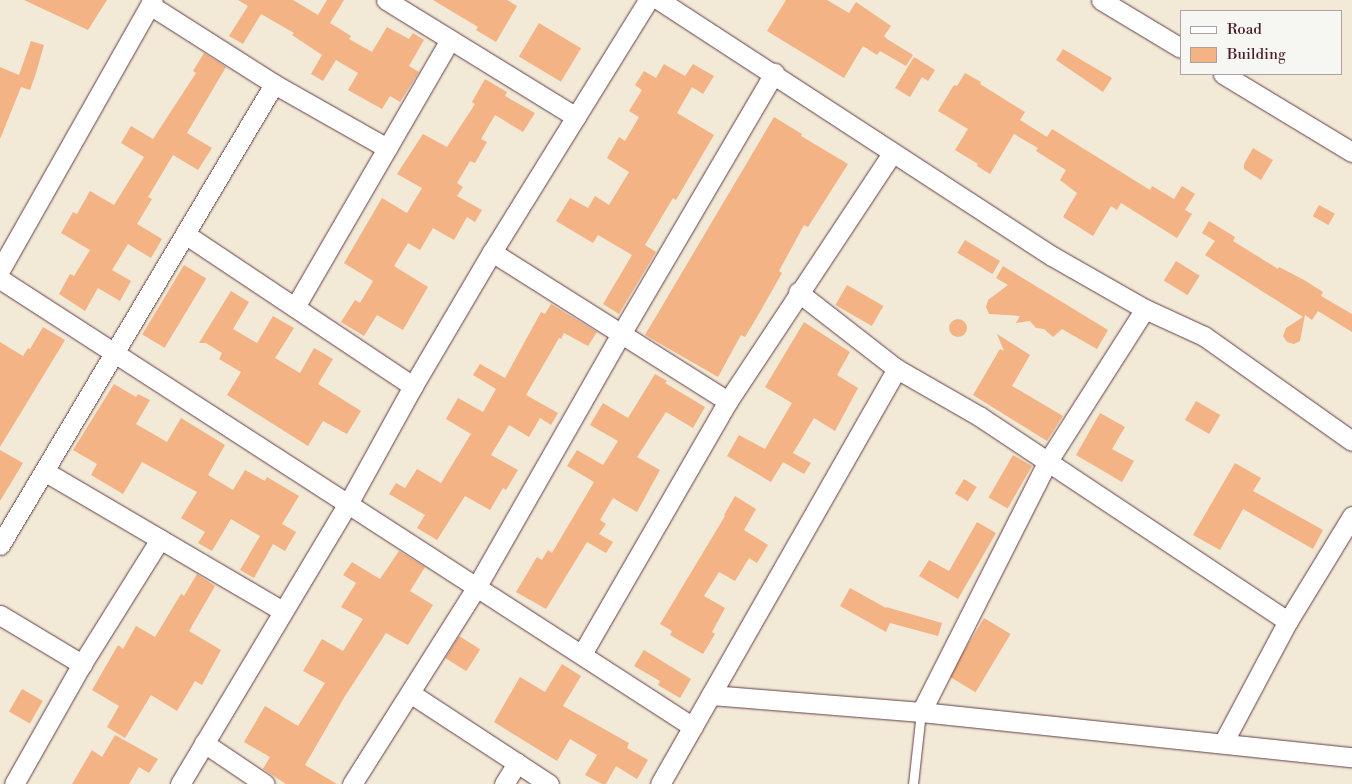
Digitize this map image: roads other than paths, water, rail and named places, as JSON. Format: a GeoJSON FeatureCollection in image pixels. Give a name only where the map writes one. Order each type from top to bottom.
{"type":"FeatureCollection","features":[{"type":"Feature","properties":{"kind":"street"},"geometry":{"type":"LineString","coordinates":[[386,0],[576,118]]}},
{"type":"Feature","properties":{"kind":"street"},"geometry":{"type":"LineString","coordinates":[[180,784],[349,502],[413,386],[492,252],[648,0]]}},
{"type":"Feature","properties":{"kind":"street"},"geometry":{"type":"LineString","coordinates":[[659,0],[774,73],[892,153],[1052,256],[1146,309],[1204,336],[1352,441]]}},
{"type":"Feature","properties":{"kind":"street"},"geometry":{"type":"LineString","coordinates":[[1101,0],[1180,47]]}},
{"type":"Feature","properties":{"kind":"street"},"geometry":{"type":"LineString","coordinates":[[0,270],[151,2],[274,84],[387,148]]}},
{"type":"Feature","properties":{"kind":"street"},"geometry":{"type":"LineString","coordinates":[[295,307],[450,40]]}},
{"type":"Feature","properties":{"kind":"street"},"geometry":{"type":"LineString","coordinates":[[352,784],[477,586],[621,334],[774,73]]}},
{"type":"Feature","properties":{"kind":"street"},"geometry":{"type":"LineString","coordinates":[[1225,75],[1352,152]]}},
{"type":"Feature","properties":{"kind":"street"},"geometry":{"type":"LineString","coordinates":[[0,545],[274,84]]}},
{"type":"Feature","properties":{"kind":"street"},"geometry":{"type":"LineString","coordinates":[[582,654],[728,401],[798,292],[892,153]]}},
{"type":"Feature","properties":{"kind":"street"},"geometry":{"type":"LineString","coordinates":[[185,234],[413,386]]}},
{"type":"Feature","properties":{"kind":"street"},"geometry":{"type":"LineString","coordinates":[[492,252],[728,401]]}},
{"type":"Feature","properties":{"kind":"street"},"geometry":{"type":"LineString","coordinates":[[0,279],[114,354],[349,502],[693,727]]}},
{"type":"Feature","properties":{"kind":"street"},"geometry":{"type":"LineString","coordinates":[[798,292],[897,369],[979,416],[1288,621]]}},
{"type":"Feature","properties":{"kind":"street"},"geometry":{"type":"LineString","coordinates":[[921,712],[1048,461],[1146,309]]}},
{"type":"Feature","properties":{"kind":"street"},"geometry":{"type":"LineString","coordinates":[[660,784],[897,369]]}},
{"type":"Feature","properties":{"kind":"street"},"geometry":{"type":"LineString","coordinates":[[44,471],[283,611]]}},
{"type":"Feature","properties":{"kind":"street"},"geometry":{"type":"LineString","coordinates":[[1223,743],[1288,621],[1352,516]]}},
{"type":"Feature","properties":{"kind":"street"},"geometry":{"type":"LineString","coordinates":[[0,777],[12,784],[82,664],[160,539]]}},
{"type":"Feature","properties":{"kind":"street"},"geometry":{"type":"LineString","coordinates":[[0,615],[82,664]]}},
{"type":"Feature","properties":{"kind":"street"},"geometry":{"type":"LineString","coordinates":[[410,693],[549,784]]}},
{"type":"Feature","properties":{"kind":"street"},"geometry":{"type":"LineString","coordinates":[[711,695],[921,712],[1352,757]]}},
{"type":"Feature","properties":{"kind":"street"},"geometry":{"type":"LineString","coordinates":[[204,743],[265,784]]}},
{"type":"Feature","properties":{"kind":"street"},"geometry":{"type":"LineString","coordinates":[[675,784],[679,751]]}},
{"type":"Feature","properties":{"kind":"street"},"geometry":{"type":"LineString","coordinates":[[504,784],[517,763]]}},
{"type":"Feature","properties":{"kind":"lane"},"geometry":{"type":"LineString","coordinates":[[913,784],[921,712]]}}]}
